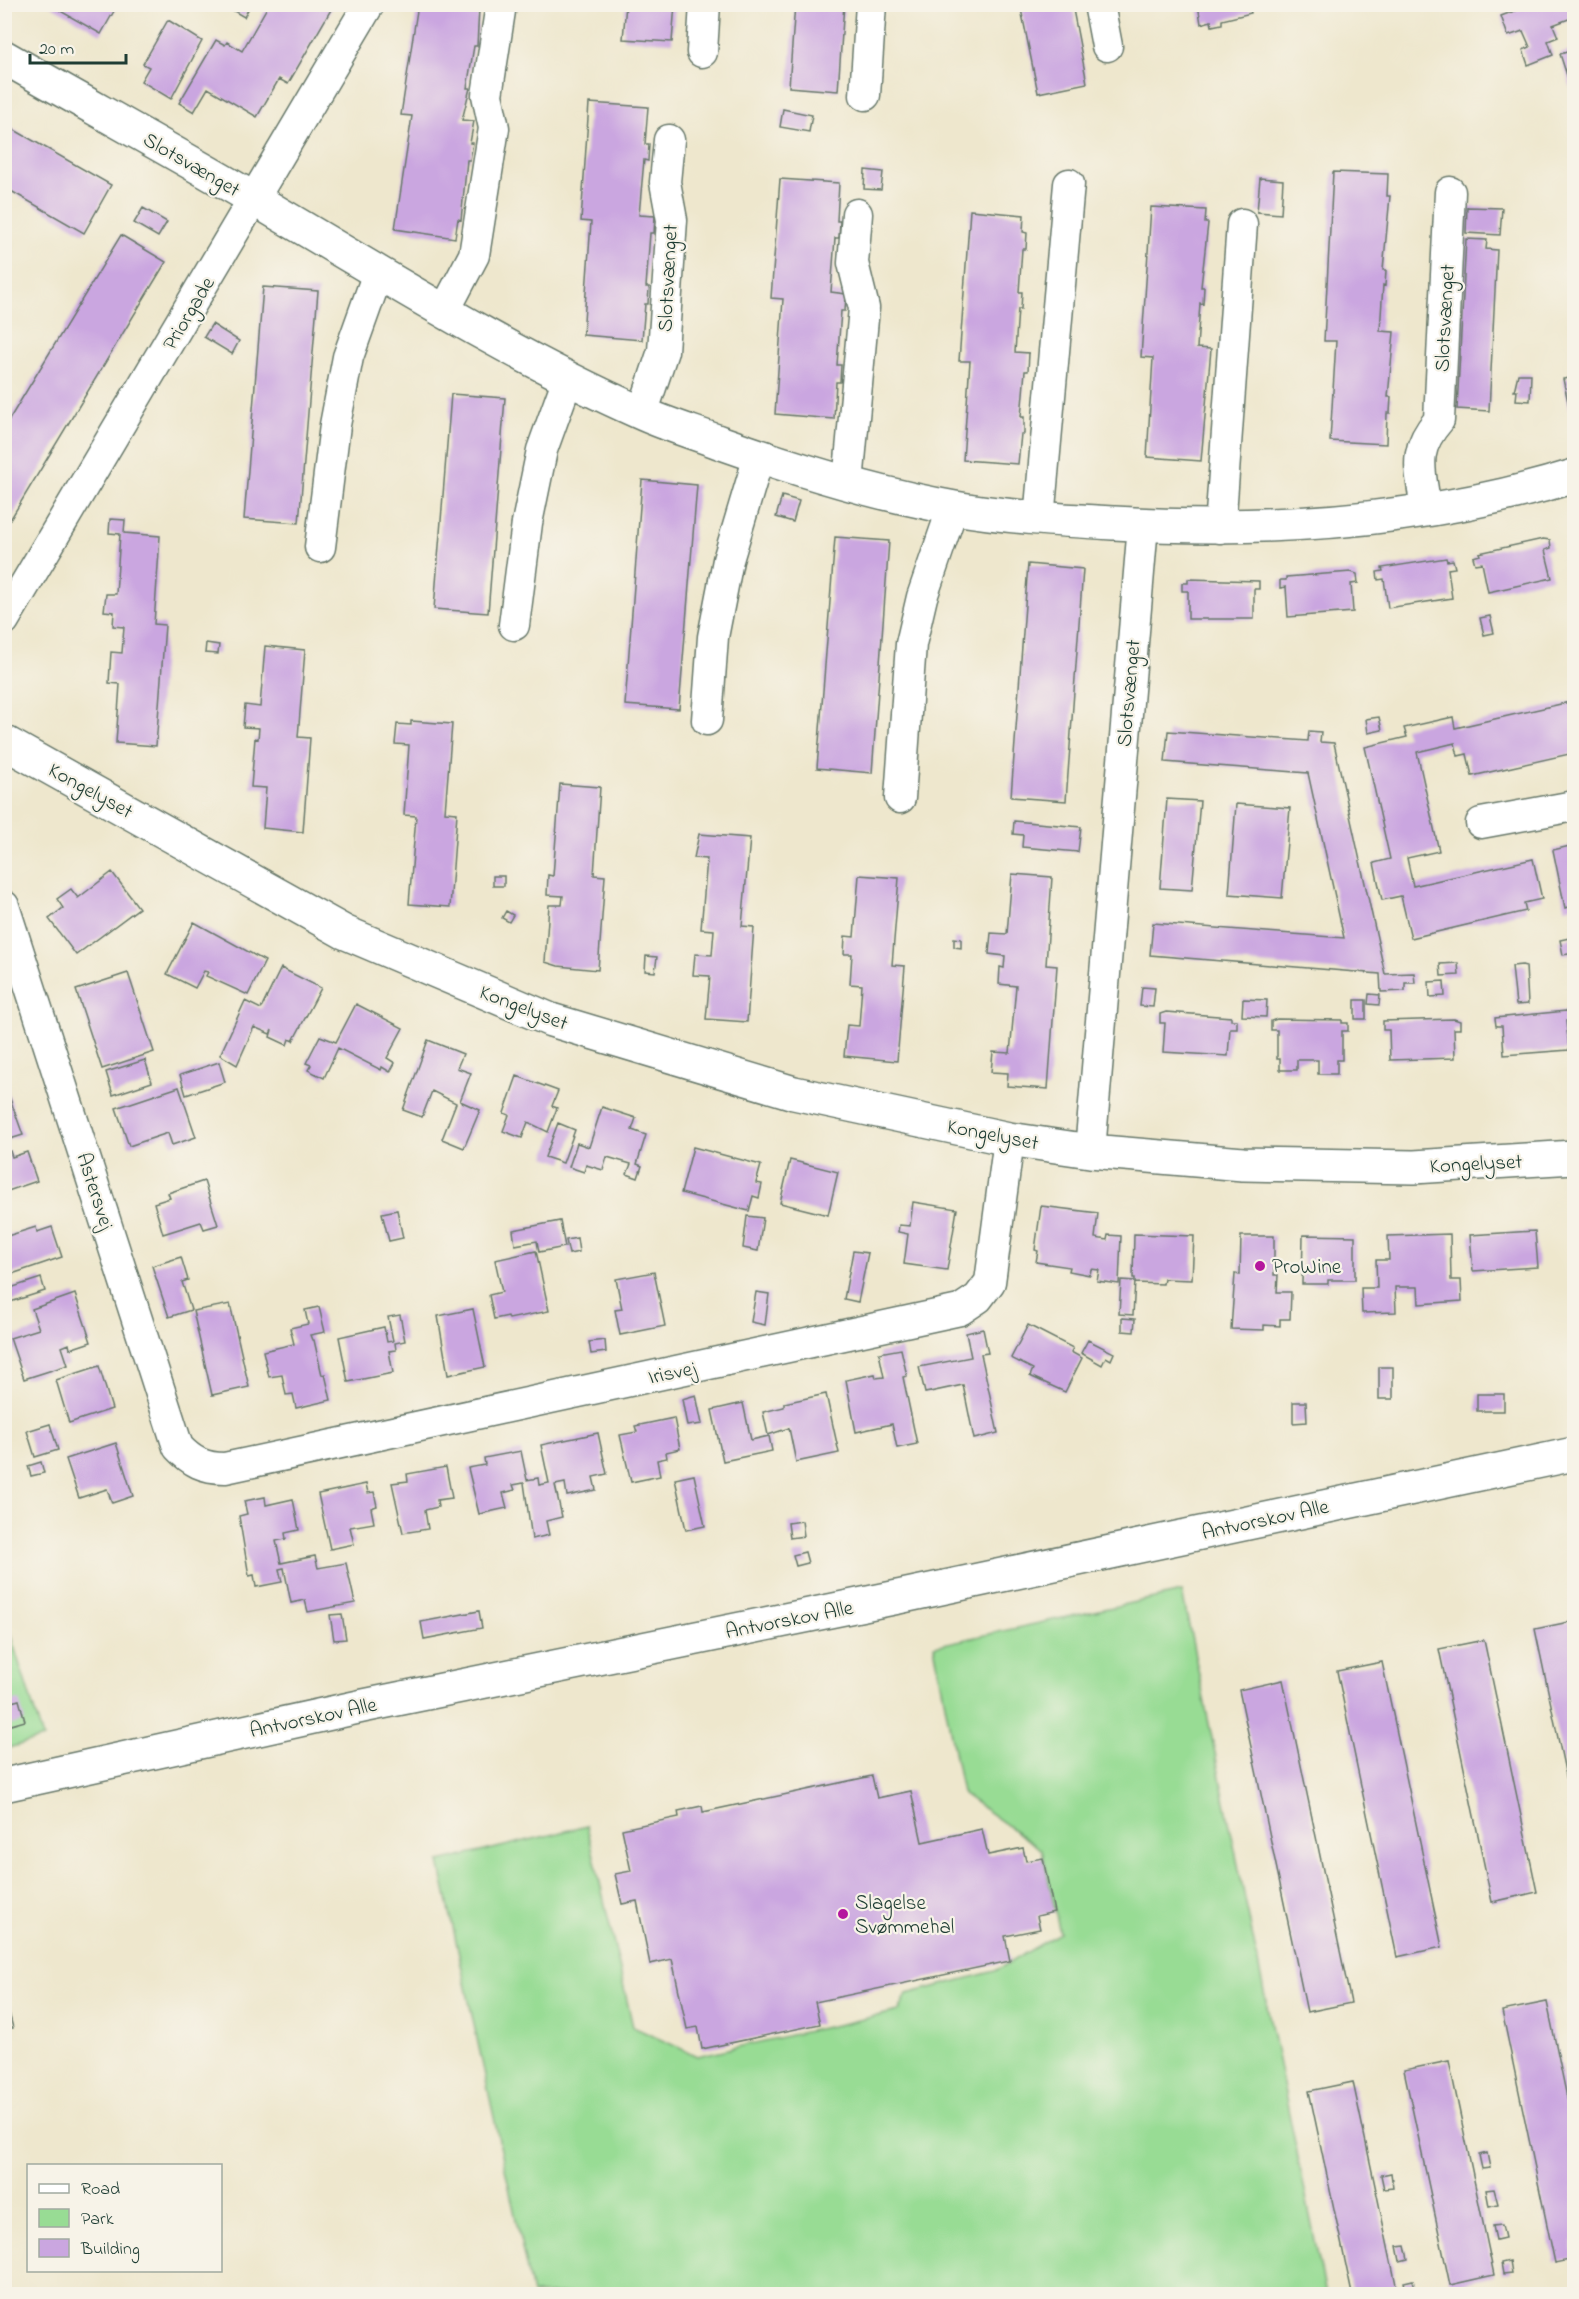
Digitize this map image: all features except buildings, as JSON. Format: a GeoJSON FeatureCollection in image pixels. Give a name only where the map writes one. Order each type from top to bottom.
{"type":"FeatureCollection","features":[{"type":"Feature","properties":{"kind":"street","name":"Priorgade"},"geometry":{"type":"LineString","coordinates":[[4,620],[255,200],[369,4]]}},
{"type":"Feature","properties":{"kind":"street"},"geometry":{"type":"LineString","coordinates":[[702,52],[705,4]]}},
{"type":"Feature","properties":{"kind":"street"},"geometry":{"type":"LineString","coordinates":[[865,95],[871,4]]}},
{"type":"Feature","properties":{"kind":"street"},"geometry":{"type":"LineString","coordinates":[[1099,4],[1107,46]]}},
{"type":"Feature","properties":{"kind":"street"},"geometry":{"type":"LineString","coordinates":[[445,310],[474,255],[494,128],[487,95],[500,11]]}},
{"type":"Feature","properties":{"kind":"street","name":"Slotsvænget"},"geometry":{"type":"LineString","coordinates":[[4,57],[378,273],[568,378],[642,414],[759,456],[848,483],[953,507],[1039,519],[1221,528],[1337,522],[1426,510],[1573,483]]}},
{"type":"Feature","properties":{"kind":"street","name":"Slotsvænget"},"geometry":{"type":"LineString","coordinates":[[642,414],[663,351],[672,220],[665,182],[669,140]]}},
{"type":"Feature","properties":{"kind":"street"},"geometry":{"type":"LineString","coordinates":[[1039,519],[1069,184]]}},
{"type":"Feature","properties":{"kind":"street","name":"Slotsvænget"},"geometry":{"type":"LineString","coordinates":[[1426,510],[1419,454],[1425,436],[1439,420],[1450,192]]}},
{"type":"Feature","properties":{"kind":"street"},"geometry":{"type":"LineString","coordinates":[[848,483],[864,308],[853,262],[857,214]]}},
{"type":"Feature","properties":{"kind":"street"},"geometry":{"type":"LineString","coordinates":[[1221,528],[1242,224]]}},
{"type":"Feature","properties":{"kind":"street"},"geometry":{"type":"LineString","coordinates":[[320,547],[334,425],[348,357],[378,273]]}},
{"type":"Feature","properties":{"kind":"street"},"geometry":{"type":"LineString","coordinates":[[514,625],[527,523],[542,450],[568,378]]}},
{"type":"Feature","properties":{"kind":"street"},"geometry":{"type":"LineString","coordinates":[[707,720],[713,637],[728,560],[759,456]]}},
{"type":"Feature","properties":{"kind":"street"},"geometry":{"type":"LineString","coordinates":[[900,798],[911,644],[922,597],[953,507]]}},
{"type":"Feature","properties":{"kind":"street","name":"Slotsvænget"},"geometry":{"type":"LineString","coordinates":[[1090,1151],[1143,525]]}},
{"type":"Feature","properties":{"kind":"street","name":"Kongelyset"},"geometry":{"type":"LineString","coordinates":[[4,742],[344,932],[551,1020],[794,1092],[1009,1139],[1090,1151],[1243,1164],[1414,1167],[1575,1157]]}},
{"type":"Feature","properties":{"kind":"street"},"geometry":{"type":"LineString","coordinates":[[1481,823],[1575,806]]}},
{"type":"Feature","properties":{"kind":"street","name":"Astersvej"},"geometry":{"type":"LineString","coordinates":[[4,906],[178,1447],[189,1459],[201,1466]]}},
{"type":"Feature","properties":{"kind":"street","name":"Irisvej"},"geometry":{"type":"LineString","coordinates":[[201,1466],[225,1468],[960,1310],[978,1298],[990,1282],[1009,1139]]}},
{"type":"Feature","properties":{"kind":"street","name":"Antvorskov Alle"},"geometry":{"type":"LineString","coordinates":[[4,1785],[363,1706],[898,1597],[1575,1454]]}},
{"type":"Feature","properties":{"kind":"green space"},"geometry":{"type":"Polygon","coordinates":[[[1182,1592],[1326,2294],[532,2294],[439,1862],[587,1826],[633,2027],[697,2056],[899,2011],[907,1994],[995,1971],[1060,1933],[1042,1850],[962,1793],[934,1646],[1182,1592]]]}},
{"type":"Feature","properties":{"kind":"green space"},"geometry":{"type":"Polygon","coordinates":[[[4,1615],[43,1738],[5,1749],[4,1749],[4,1615]]]}},
{"type":"Feature","properties":{"kind":"place","name":"ProWine"},"geometry":{"type":"Point","coordinates":[1260,1266]}},
{"type":"Feature","properties":{"kind":"place","name":"Slagelse Svømmehal"},"geometry":{"type":"Point","coordinates":[843,1914]}}]}
